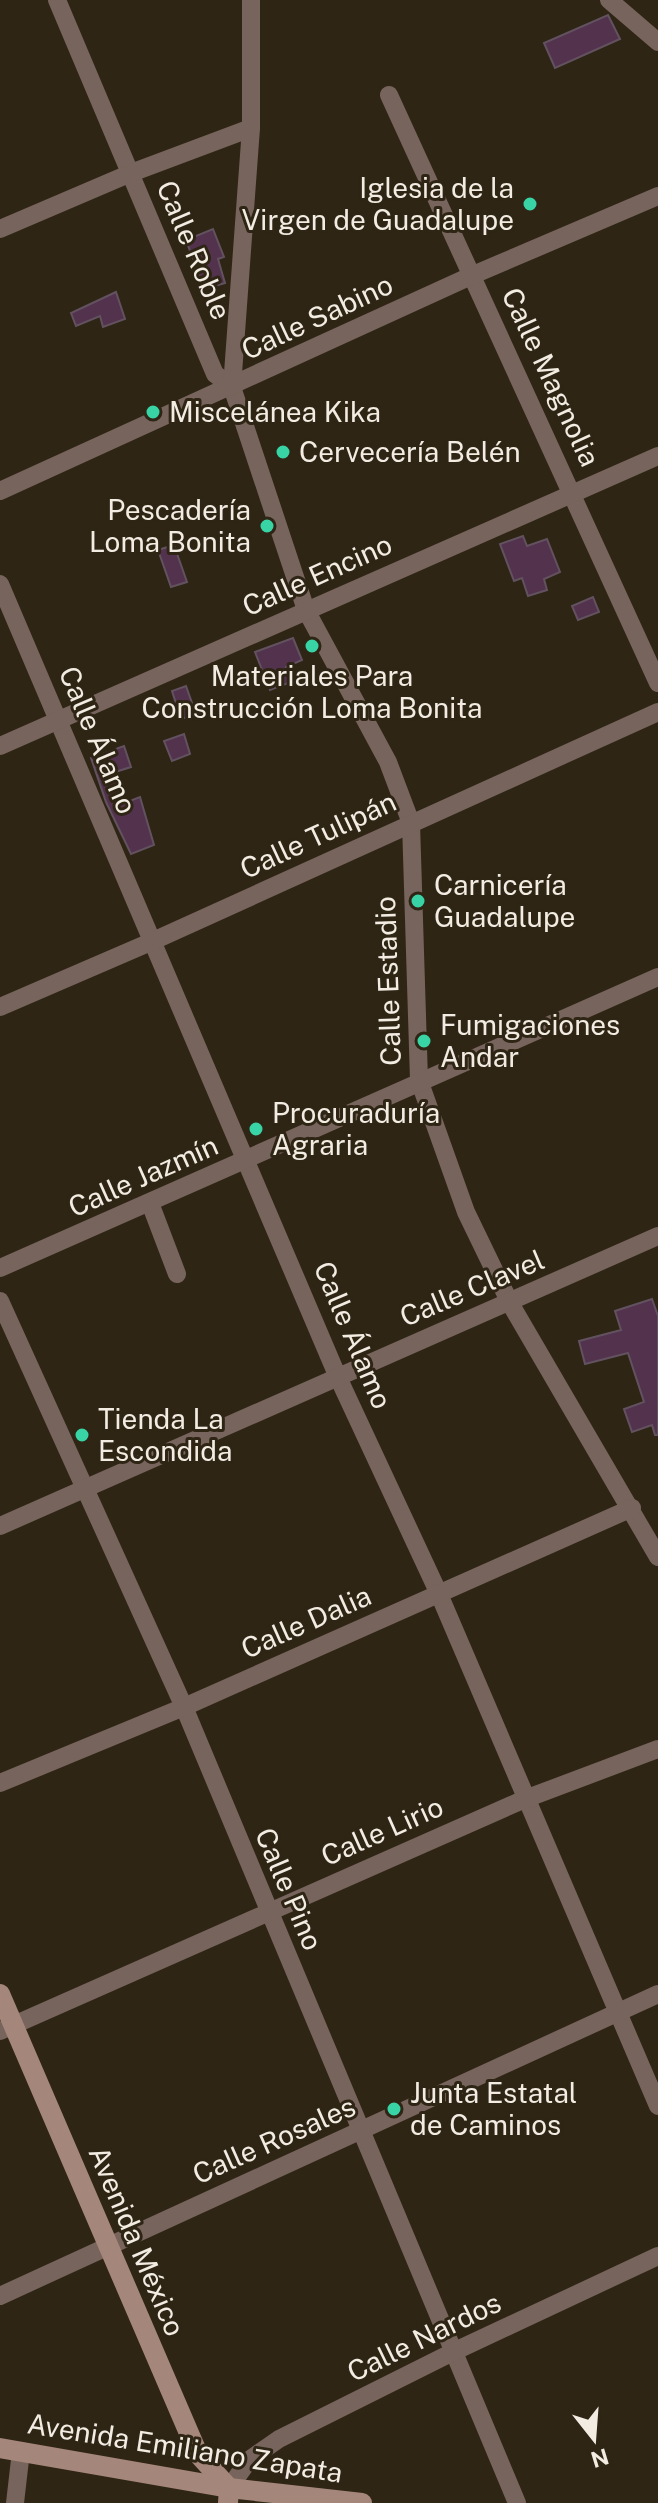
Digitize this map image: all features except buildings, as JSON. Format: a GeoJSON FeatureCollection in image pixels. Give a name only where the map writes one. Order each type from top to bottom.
{"type":"FeatureCollection","features":[{"type":"Feature","properties":{"kind":"street","name":"Calle Roble"},"geometry":{"type":"LineString","coordinates":[[57,0],[215,374],[232,387],[306,610]]}},
{"type":"Feature","properties":{"kind":"street"},"geometry":{"type":"LineString","coordinates":[[232,387],[251,128],[251,0]]}},
{"type":"Feature","properties":{"kind":"street"},"geometry":{"type":"LineString","coordinates":[[609,0],[658,42]]}},
{"type":"Feature","properties":{"kind":"street","name":"Calle Magnolia"},"geometry":{"type":"LineString","coordinates":[[389,95],[658,683]]}},
{"type":"Feature","properties":{"kind":"street"},"geometry":{"type":"LineString","coordinates":[[0,229],[131,173],[251,128]]}},
{"type":"Feature","properties":{"kind":"street","name":"Calle Sabino"},"geometry":{"type":"LineString","coordinates":[[0,491],[473,275],[658,196]]}},
{"type":"Feature","properties":{"kind":"street","name":"Calle Encino"},"geometry":{"type":"LineString","coordinates":[[0,746],[658,456]]}},
{"type":"Feature","properties":{"kind":"street","name":"Calle Álamo"},"geometry":{"type":"LineString","coordinates":[[0,584],[337,1375],[439,1594],[658,2106]]}},
{"type":"Feature","properties":{"kind":"street","name":"Calle Estadio"},"geometry":{"type":"LineString","coordinates":[[306,610],[388,762],[411,823],[419,1080],[466,1212],[510,1303],[658,1557]]}},
{"type":"Feature","properties":{"kind":"street","name":"Calle Tulipán"},"geometry":{"type":"LineString","coordinates":[[0,1007],[658,712]]}},
{"type":"Feature","properties":{"kind":"street","name":"Calle Jazmín"},"geometry":{"type":"LineString","coordinates":[[0,1268],[248,1160],[419,1080],[658,977]]}},
{"type":"Feature","properties":{"kind":"street"},"geometry":{"type":"LineString","coordinates":[[150,1203],[177,1274]]}},
{"type":"Feature","properties":{"kind":"street","name":"Calle Clavel"},"geometry":{"type":"LineString","coordinates":[[0,1526],[658,1236]]}},
{"type":"Feature","properties":{"kind":"street","name":"Calle Pino"},"geometry":{"type":"LineString","coordinates":[[0,1301],[184,1707],[267,1912],[363,2131],[517,2503]]}},
{"type":"Feature","properties":{"kind":"street","name":"Calle Dalia"},"geometry":{"type":"LineString","coordinates":[[0,1783],[184,1707],[632,1508]]}},
{"type":"Feature","properties":{"kind":"street","name":"Calle Lirio"},"geometry":{"type":"LineString","coordinates":[[6,2028],[525,1799],[658,1749]]}},
{"type":"Feature","properties":{"kind":"street","name":"Avenida México"},"geometry":{"type":"LineString","coordinates":[[0,1994],[6,2028],[109,2246],[198,2454],[229,2496]]}},
{"type":"Feature","properties":{"kind":"street","name":"Calle Rosales"},"geometry":{"type":"LineString","coordinates":[[0,2296],[658,1994]]}},
{"type":"Feature","properties":{"kind":"street","name":"Calle Nardos"},"geometry":{"type":"LineString","coordinates":[[229,2496],[249,2460],[279,2439],[453,2352],[658,2256]]}},
{"type":"Feature","properties":{"kind":"street","name":"Avenida Emiliano Zapata"},"geometry":{"type":"LineString","coordinates":[[0,2448],[229,2496],[362,2503]]}},
{"type":"Feature","properties":{"kind":"street"},"geometry":{"type":"LineString","coordinates":[[15,2503],[21,2451]]}},
{"type":"Feature","properties":{"kind":"place","name":"Iglesia de la Virgen de Guadalupe"},"geometry":{"type":"Point","coordinates":[530,204]}},
{"type":"Feature","properties":{"kind":"place","name":"Miscelánea Kika"},"geometry":{"type":"Point","coordinates":[153,412]}},
{"type":"Feature","properties":{"kind":"place","name":"Cervecería Belén"},"geometry":{"type":"Point","coordinates":[283,452]}},
{"type":"Feature","properties":{"kind":"place","name":"Pescadería Loma Bonita"},"geometry":{"type":"Point","coordinates":[267,526]}},
{"type":"Feature","properties":{"kind":"place","name":"Materiales Para Construcción Loma Bonita"},"geometry":{"type":"Point","coordinates":[312,646]}},
{"type":"Feature","properties":{"kind":"place","name":"Carnicería Guadalupe"},"geometry":{"type":"Point","coordinates":[418,901]}},
{"type":"Feature","properties":{"kind":"place","name":"Fumigaciones Andar"},"geometry":{"type":"Point","coordinates":[424,1041]}},
{"type":"Feature","properties":{"kind":"place","name":"Procuraduría Agraria"},"geometry":{"type":"Point","coordinates":[256,1129]}},
{"type":"Feature","properties":{"kind":"place","name":"Tienda La Escondida"},"geometry":{"type":"Point","coordinates":[82,1435]}},
{"type":"Feature","properties":{"kind":"place","name":"Junta Estatal de Caminos"},"geometry":{"type":"Point","coordinates":[394,2109]}}]}
